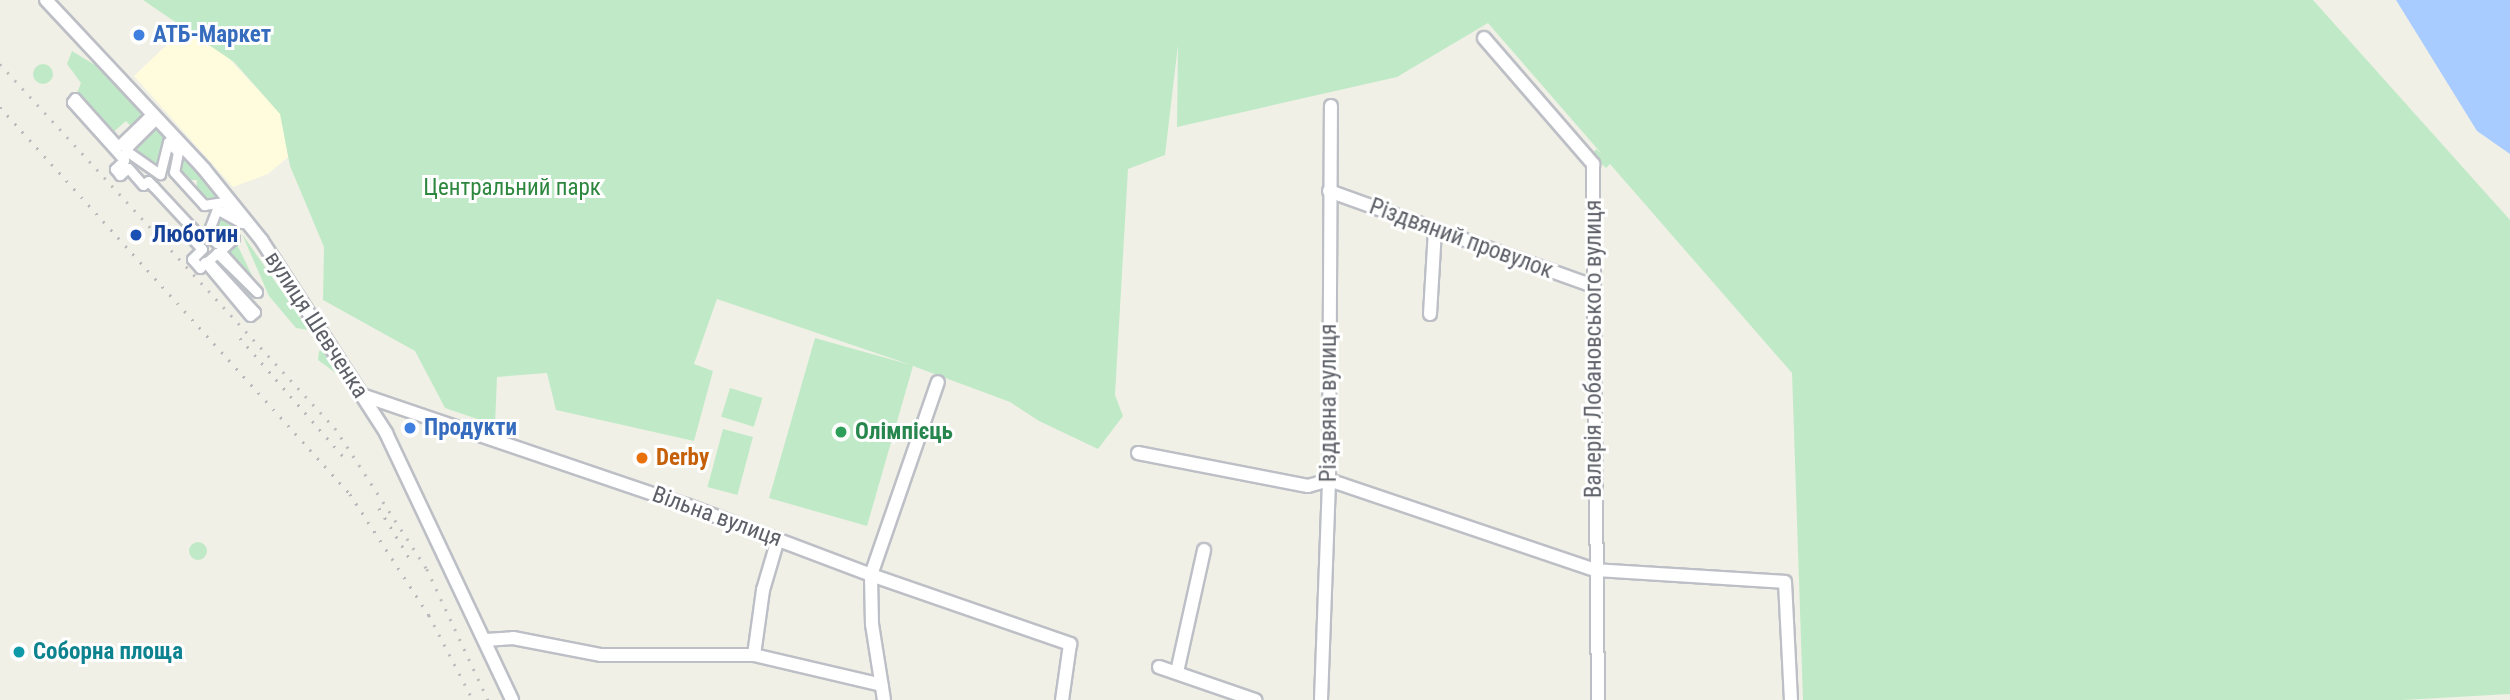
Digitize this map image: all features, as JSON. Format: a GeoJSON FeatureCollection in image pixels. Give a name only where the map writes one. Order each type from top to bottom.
{"type":"FeatureCollection","features":[{"type":"Feature","properties":{"kind":"street","name":"вулиця Шевченка"},"geometry":{"type":"LineString","coordinates":[[46,0],[237,207],[386,433],[512,700]]}},
{"type":"Feature","properties":{"kind":"street","name":"Валерія Лобановського вулиця"},"geometry":{"type":"LineString","coordinates":[[1484,38],[1593,164],[1598,700]]}},
{"type":"Feature","properties":{"kind":"street"},"geometry":{"type":"LineString","coordinates":[[75,98],[118,146],[147,118],[152,123],[126,149],[158,174],[163,172],[168,142],[178,152],[174,172],[204,205],[224,202],[242,223],[217,209],[207,234],[218,243],[228,236],[234,238],[220,251],[257,292],[217,253],[208,261],[255,312],[250,316],[205,262],[200,268],[192,259],[202,249],[188,234],[193,229],[148,181],[143,185],[128,168],[120,175],[115,169],[124,160],[72,102],[75,98]]}},
{"type":"Feature","properties":{"kind":"street","name":"Різдвяна вулиця"},"geometry":{"type":"LineString","coordinates":[[1321,700],[1329,480],[1331,106]]}},
{"type":"Feature","properties":{"kind":"street","name":"Різдвяний провулок"},"geometry":{"type":"LineString","coordinates":[[1329,191],[1593,286]]}},
{"type":"Feature","properties":{"kind":"street"},"geometry":{"type":"LineString","coordinates":[[1430,314],[1435,229]]}},
{"type":"Feature","properties":{"kind":"street"},"geometry":{"type":"LineString","coordinates":[[884,700],[872,624],[871,575],[938,382]]}},
{"type":"Feature","properties":{"kind":"street","name":"Вільна вулиця"},"geometry":{"type":"LineString","coordinates":[[362,396],[778,538],[871,575],[1070,644],[1062,700]]}},
{"type":"Feature","properties":{"kind":"street"},"geometry":{"type":"LineString","coordinates":[[1138,453],[1308,486],[1329,480],[1595,570],[1785,582],[1791,700]]}},
{"type":"Feature","properties":{"kind":"street"},"geometry":{"type":"LineString","coordinates":[[754,655],[763,590],[778,538]]}},
{"type":"Feature","properties":{"kind":"street"},"geometry":{"type":"LineString","coordinates":[[1177,672],[1204,550]]}},
{"type":"Feature","properties":{"kind":"street"},"geometry":{"type":"LineString","coordinates":[[486,640],[513,638],[601,655],[754,655],[882,685]]}},
{"type":"Feature","properties":{"kind":"street"},"geometry":{"type":"LineString","coordinates":[[1158,667],[1177,672],[1226,694],[1255,700]]}},
{"type":"Feature","properties":{"kind":"shaded area"},"geometry":{"type":"Polygon","coordinates":[[[204,32],[281,114],[288,157],[268,174],[233,187],[134,76],[172,40],[204,32]]]}},
{"type":"Feature","properties":{"kind":"green space","name":"Центральний парк"},"geometry":{"type":"Polygon","coordinates":[[[143,0],[2313,0],[2510,220],[2510,694],[2403,700],[1803,700],[1792,373],[1610,164],[1606,168],[1592,155],[1596,149],[1601,153],[1488,23],[1397,77],[1177,127],[1178,45],[1165,155],[1128,169],[1115,395],[1123,416],[1098,449],[1039,421],[1010,402],[913,366],[867,526],[769,498],[815,338],[911,365],[717,299],[694,364],[713,371],[694,441],[556,410],[547,373],[497,377],[495,425],[445,408],[415,351],[323,300],[324,247],[290,166],[280,114],[234,62],[143,0]]]}},
{"type":"Feature","properties":{"kind":"green space"},"geometry":{"type":"Polygon","coordinates":[[[72,51],[95,65],[147,118],[135,131],[126,121],[109,136],[75,98],[81,83],[67,64],[72,51]]]}},
{"type":"Feature","properties":{"kind":"green space"},"geometry":{"type":"Polygon","coordinates":[[[43,64],[50,67],[53,74],[50,81],[43,84],[36,81],[33,74],[36,67],[43,64]]]}},
{"type":"Feature","properties":{"kind":"green space"},"geometry":{"type":"Polygon","coordinates":[[[152,123],[169,142],[163,171],[128,152],[152,123]]]}},
{"type":"Feature","properties":{"kind":"green space"},"geometry":{"type":"Polygon","coordinates":[[[178,152],[224,202],[204,205],[196,192],[197,180],[185,180],[174,172],[178,152]]]}},
{"type":"Feature","properties":{"kind":"green space"},"geometry":{"type":"Polygon","coordinates":[[[214,212],[240,225],[220,242],[207,235],[214,212]]]}},
{"type":"Feature","properties":{"kind":"green space"},"geometry":{"type":"Polygon","coordinates":[[[242,234],[309,330],[296,328],[269,296],[242,234]]]}},
{"type":"Feature","properties":{"kind":"green space"},"geometry":{"type":"Polygon","coordinates":[[[234,238],[259,290],[220,251],[234,238]]]}},
{"type":"Feature","properties":{"kind":"green space"},"geometry":{"type":"Polygon","coordinates":[[[217,253],[255,294],[246,302],[208,261],[217,253]]]}},
{"type":"Feature","properties":{"kind":"green space"},"geometry":{"type":"Polygon","coordinates":[[[319,351],[324,351],[337,374],[318,360],[319,351]]]}},
{"type":"Feature","properties":{"kind":"green space"},"geometry":{"type":"Polygon","coordinates":[[[730,388],[763,398],[754,427],[721,417],[730,388]]]}},
{"type":"Feature","properties":{"kind":"green space"},"geometry":{"type":"Polygon","coordinates":[[[723,429],[753,437],[737,495],[707,487],[723,429]]]}},
{"type":"Feature","properties":{"kind":"green space"},"geometry":{"type":"Polygon","coordinates":[[[198,542],[204,545],[207,551],[204,557],[198,560],[192,557],[189,551],[192,545],[198,542]]]}},
{"type":"Feature","properties":{"kind":"water"},"geometry":{"type":"Polygon","coordinates":[[[2396,0],[2510,0],[2510,154],[2477,131],[2396,0]]]}},
{"type":"Feature","properties":{"kind":"railway"},"geometry":{"type":"LineString","coordinates":[[0,64],[335,428],[427,569],[488,700]]}},
{"type":"Feature","properties":{"kind":"railway"},"geometry":{"type":"LineString","coordinates":[[0,107],[350,494],[429,615],[473,700]]}},
{"type":"Feature","properties":{"kind":"railway"},"geometry":{"type":"LineString","coordinates":[[240,338],[343,456]]}},
{"type":"Feature","properties":{"kind":"railway"},"geometry":{"type":"LineString","coordinates":[[379,508],[412,562]]}},
{"type":"Feature","properties":{"kind":"place","name":"АТБ-Маркет"},"geometry":{"type":"Point","coordinates":[139,35]}},
{"type":"Feature","properties":{"kind":"place","name":"Люботин"},"geometry":{"type":"Point","coordinates":[136,235]}},
{"type":"Feature","properties":{"kind":"place","name":"Продукти"},"geometry":{"type":"Point","coordinates":[410,428]}},
{"type":"Feature","properties":{"kind":"place","name":"Олімпієць"},"geometry":{"type":"Point","coordinates":[841,432]}},
{"type":"Feature","properties":{"kind":"place","name":"Derby"},"geometry":{"type":"Point","coordinates":[642,458]}},
{"type":"Feature","properties":{"kind":"place","name":"Соборна площа"},"geometry":{"type":"Point","coordinates":[19,652]}}]}
